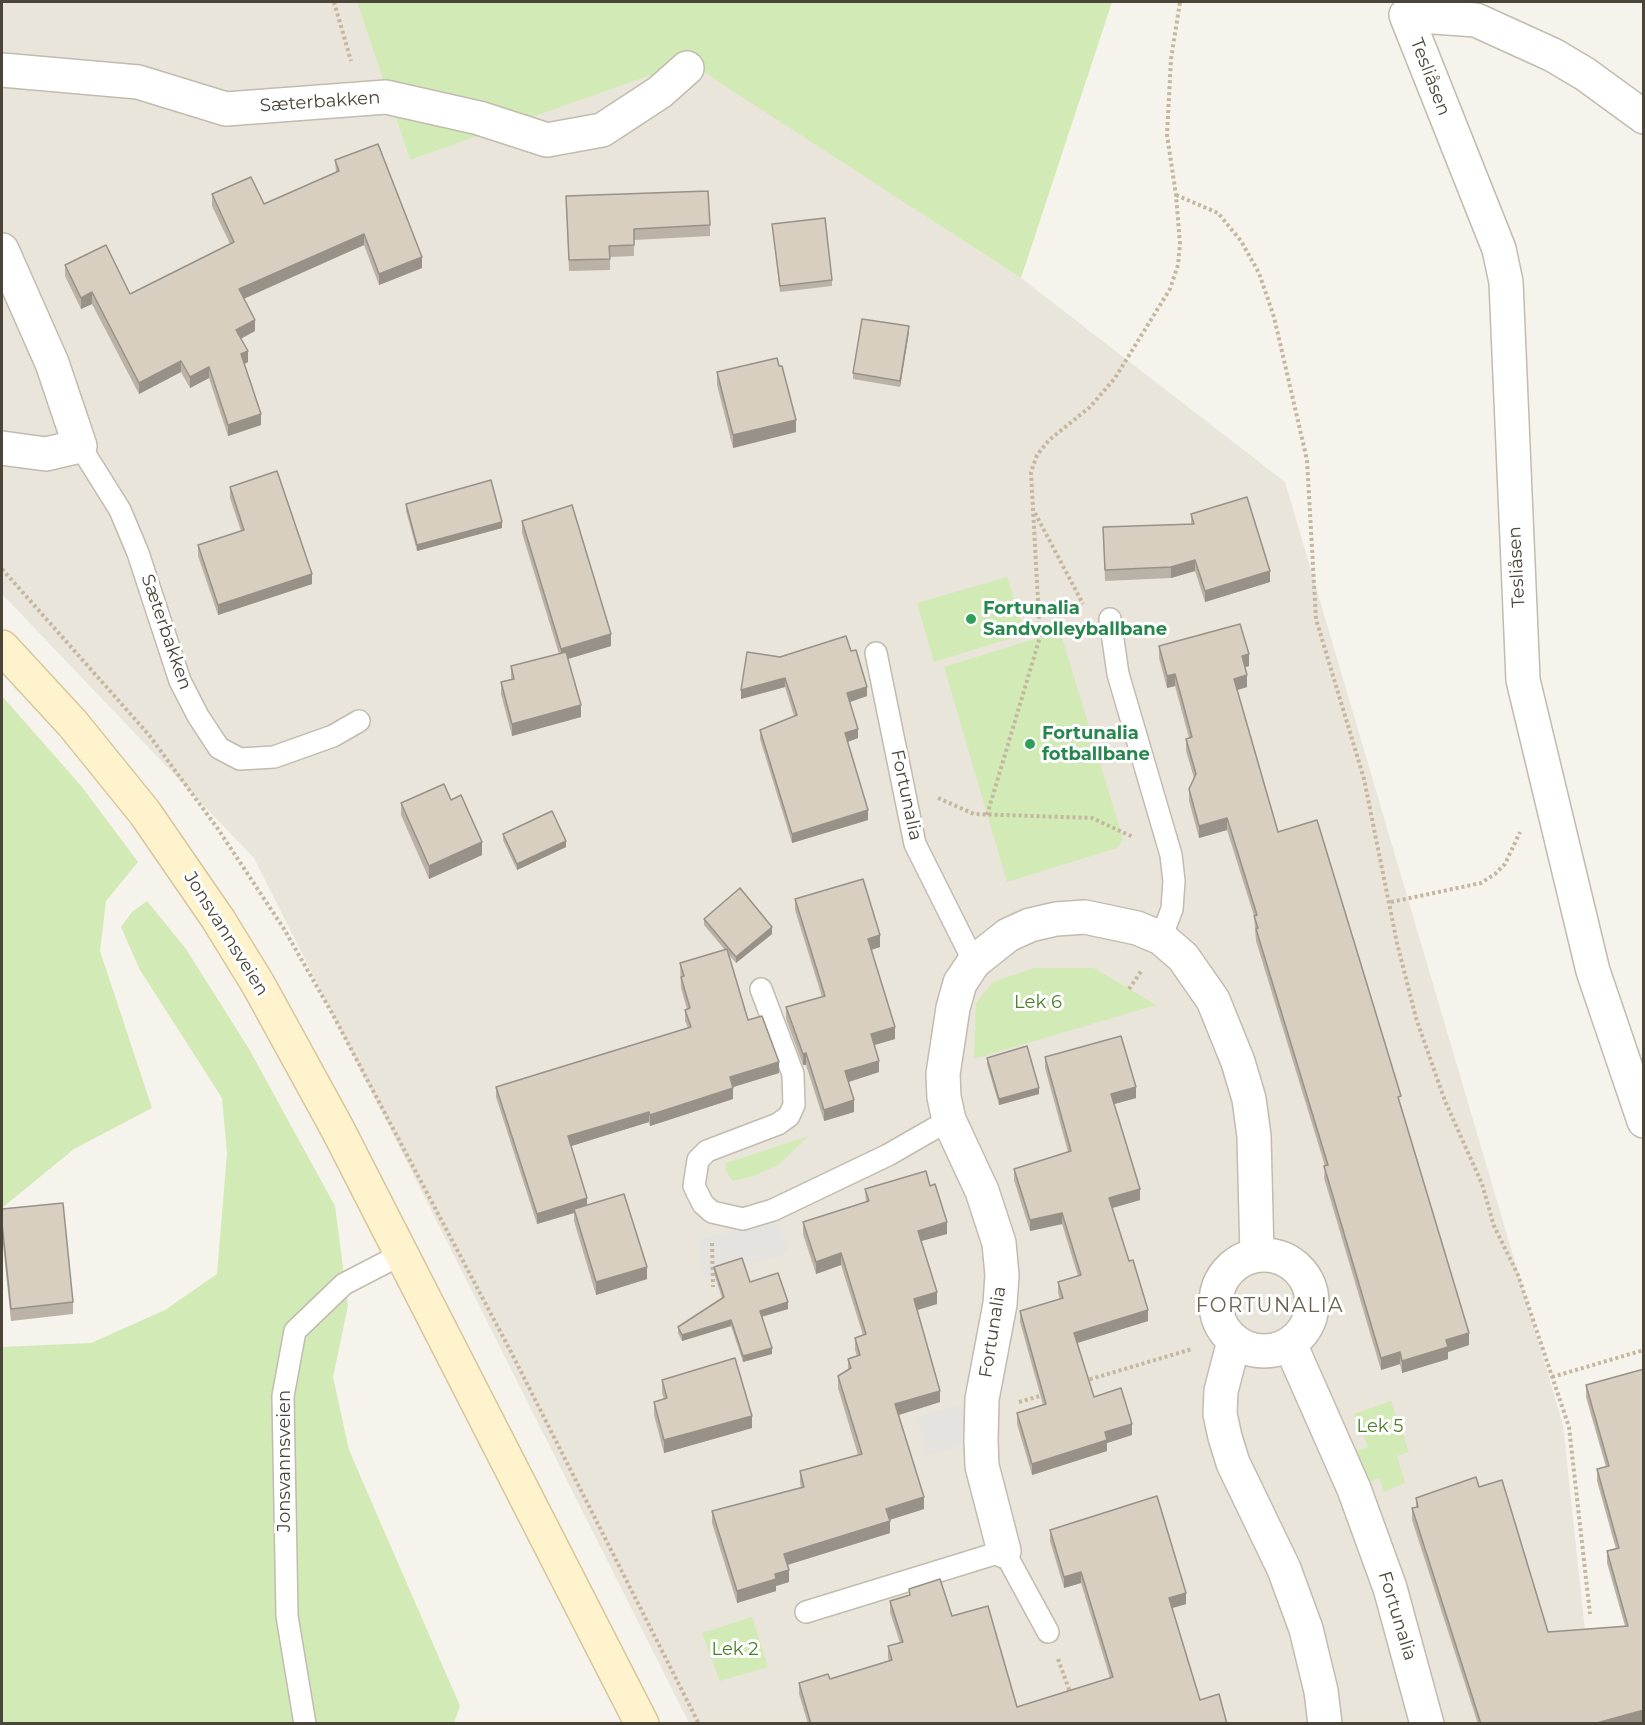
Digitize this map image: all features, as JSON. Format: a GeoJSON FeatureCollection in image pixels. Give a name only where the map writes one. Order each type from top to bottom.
{"type":"FeatureCollection","features":[{"type":"Feature","properties":{"kind":"main road","name":"Jonsvannsveien"},"geometry":{"type":"LineString","coordinates":[[2,647],[73,724],[145,813],[218,919],[258,984],[306,1069],[642,1724]]}},
{"type":"Feature","properties":{"kind":"street","name":"Tesliåsen"},"geometry":{"type":"LineString","coordinates":[[1644,117],[1585,74],[1553,55],[1476,20],[1406,15],[1498,249],[1506,282],[1522,680],[1593,971],[1644,1121]]}},
{"type":"Feature","properties":{"kind":"street","name":"Sæterbakken"},"geometry":{"type":"LineString","coordinates":[[2,70],[138,82],[226,109],[386,97],[479,118],[547,140],[602,130],[660,92],[687,68]]}},
{"type":"Feature","properties":{"kind":"street","name":"Sæterbakken"},"geometry":{"type":"LineString","coordinates":[[2,250],[52,363],[80,446]]}},
{"type":"Feature","properties":{"kind":"street"},"geometry":{"type":"LineString","coordinates":[[2,448],[46,454],[80,446]]}},
{"type":"Feature","properties":{"kind":"street","name":"Fortunalia"},"geometry":{"type":"LineString","coordinates":[[1004,1551],[982,1466],[982,1412],[1000,1304],[1002,1275],[999,1244],[982,1191],[949,1120],[943,1074],[947,1038],[960,983],[974,962],[1008,935],[1056,919],[1084,917],[1113,922],[1161,938],[1183,957],[1213,1000],[1241,1071],[1249,1099],[1254,1136],[1257,1255]]}},
{"type":"Feature","properties":{"kind":"street"},"geometry":{"type":"LineString","coordinates":[[1257,1255],[1274,1255],[1289,1261],[1302,1272],[1310,1286],[1313,1302],[1311,1318],[1302,1333],[1290,1344],[1262,1352],[1234,1341],[1223,1329],[1217,1314],[1215,1298],[1228,1269],[1242,1259],[1257,1255]]}},
{"type":"Feature","properties":{"kind":"street"},"geometry":{"type":"LineString","coordinates":[[1234,1341],[1221,1391],[1220,1414],[1225,1437],[1233,1463],[1284,1569],[1306,1629],[1321,1690],[1325,1724]]}},
{"type":"Feature","properties":{"kind":"street","name":"Fortunalia"},"geometry":{"type":"LineString","coordinates":[[1290,1344],[1354,1489],[1390,1588],[1427,1724]]}},
{"type":"Feature","properties":{"kind":"lane","name":"Sæterbakken"},"geometry":{"type":"LineString","coordinates":[[80,446],[120,510],[138,553],[180,681],[198,716],[219,747],[240,759],[274,757],[333,736],[359,721]]}},
{"type":"Feature","properties":{"kind":"lane"},"geometry":{"type":"LineString","coordinates":[[1110,619],[1118,674],[1172,855],[1174,881],[1172,909],[1161,938]]}},
{"type":"Feature","properties":{"kind":"lane","name":"Fortunalia"},"geometry":{"type":"LineString","coordinates":[[876,653],[915,844],[974,962]]}},
{"type":"Feature","properties":{"kind":"lane"},"geometry":{"type":"LineString","coordinates":[[762,989],[793,1074],[794,1105],[789,1116],[778,1124],[706,1151],[698,1160],[694,1186],[703,1204],[711,1212],[743,1219],[773,1210],[879,1160],[949,1120]]}},
{"type":"Feature","properties":{"kind":"lane","name":"Jonsvannsveien"},"geometry":{"type":"LineString","coordinates":[[305,1724],[287,1616],[283,1395],[295,1330],[344,1284],[402,1254]]}},
{"type":"Feature","properties":{"kind":"lane"},"geometry":{"type":"LineString","coordinates":[[806,1612],[1004,1551],[1048,1632]]}},
{"type":"Feature","properties":{"kind":"path"},"geometry":{"type":"LineString","coordinates":[[334,2],[361,99]]}},
{"type":"Feature","properties":{"kind":"path"},"geometry":{"type":"LineString","coordinates":[[987,815],[1040,637],[1031,472],[1037,455],[1049,440],[1090,407],[1114,378],[1170,289],[1178,265],[1180,244],[1176,195],[1167,135],[1171,59],[1180,2]]}},
{"type":"Feature","properties":{"kind":"path"},"geometry":{"type":"LineString","coordinates":[[1176,195],[1218,213],[1240,241],[1259,273],[1274,317],[1307,460],[1316,619],[1364,779],[1397,943],[1416,1018],[1445,1101],[1482,1184],[1494,1226],[1518,1275],[1569,1427],[1590,1614]]}},
{"type":"Feature","properties":{"kind":"path"},"geometry":{"type":"LineString","coordinates":[[1033,510],[1082,604],[1110,619]]}},
{"type":"Feature","properties":{"kind":"path"},"geometry":{"type":"LineString","coordinates":[[903,782],[974,814],[1092,818],[1172,855]]}},
{"type":"Feature","properties":{"kind":"path"},"geometry":{"type":"LineString","coordinates":[[1390,902],[1481,883],[1504,864],[1522,828],[1534,813],[1552,807]]}},
{"type":"Feature","properties":{"kind":"path"},"geometry":{"type":"LineString","coordinates":[[711,1212],[713,1287]]}},
{"type":"Feature","properties":{"kind":"path"},"geometry":{"type":"LineString","coordinates":[[1074,1384],[1189,1350],[1234,1341]]}},
{"type":"Feature","properties":{"kind":"path"},"geometry":{"type":"LineString","coordinates":[[1552,1377],[1644,1350]]}},
{"type":"Feature","properties":{"kind":"path"},"geometry":{"type":"LineString","coordinates":[[982,1412],[1054,1391]]}},
{"type":"Feature","properties":{"kind":"path"},"geometry":{"type":"LineString","coordinates":[[1048,1632],[1074,1703]]}},
{"type":"Feature","properties":{"kind":"shaded area","name":"Fortunalia"},"geometry":{"type":"Polygon","coordinates":[[[2,2],[357,2],[410,160],[688,61],[1021,278],[1285,482],[1563,1425],[1595,1723],[689,1723],[254,858],[2,594],[2,2]]]}},
{"type":"Feature","properties":{"kind":"shaded area"},"geometry":{"type":"Polygon","coordinates":[[[776,1219],[788,1253],[705,1278],[697,1240],[776,1219]]]}},
{"type":"Feature","properties":{"kind":"shaded area"},"geometry":{"type":"Polygon","coordinates":[[[982,1399],[981,1440],[928,1455],[917,1417],[982,1399]]]}},
{"type":"Feature","properties":{"kind":"green space"},"geometry":{"type":"Polygon","coordinates":[[[357,2],[1112,2],[1021,278],[688,62],[410,160],[357,2]]]}},
{"type":"Feature","properties":{"kind":"green space","name":"Fortunalia Sandvolleyballbane"},"geometry":{"type":"Polygon","coordinates":[[[1007,577],[1025,634],[934,662],[917,603],[1007,577]]]}},
{"type":"Feature","properties":{"kind":"green space","name":"Fortunalia fotballbane"},"geometry":{"type":"Polygon","coordinates":[[[1060,631],[1123,839],[1117,848],[1007,882],[944,667],[1060,631]]]}},
{"type":"Feature","properties":{"kind":"green space"},"geometry":{"type":"Polygon","coordinates":[[[2,696],[82,787],[138,862],[106,901],[100,951],[152,1108],[74,1149],[2,1208],[2,696]]]}},
{"type":"Feature","properties":{"kind":"green space"},"geometry":{"type":"Polygon","coordinates":[[[147,901],[186,949],[249,1049],[335,1206],[348,1306],[333,1377],[349,1450],[460,1706],[454,1723],[2,1723],[2,1347],[91,1343],[165,1310],[217,1274],[227,1153],[222,1098],[140,970],[121,927],[132,912],[147,901]]]}},
{"type":"Feature","properties":{"kind":"green space","name":"Lek 6"},"geometry":{"type":"Polygon","coordinates":[[[1034,968],[1094,968],[1156,1005],[974,1059],[976,1003],[993,982],[1034,968]]]}},
{"type":"Feature","properties":{"kind":"green space"},"geometry":{"type":"Polygon","coordinates":[[[809,1136],[778,1165],[754,1176],[733,1181],[725,1170],[726,1163],[809,1136]]]}},
{"type":"Feature","properties":{"kind":"green space","name":"Lek 5"},"geometry":{"type":"Polygon","coordinates":[[[1391,1401],[1409,1452],[1397,1456],[1405,1483],[1384,1492],[1379,1478],[1354,1489],[1339,1455],[1368,1447],[1354,1414],[1391,1401]]]}},
{"type":"Feature","properties":{"kind":"green space","name":"Lek 2"},"geometry":{"type":"Polygon","coordinates":[[[752,1617],[768,1667],[720,1681],[702,1633],[752,1617]]]}},
{"type":"Feature","properties":{"kind":"building"},"geometry":{"type":"Polygon","coordinates":[[[378,144],[422,257],[379,274],[364,234],[239,289],[255,320],[236,330],[248,351],[241,354],[261,414],[228,425],[209,367],[190,377],[181,361],[139,383],[92,292],[81,298],[65,265],[106,245],[130,294],[234,242],[212,194],[251,177],[264,204],[339,171],[335,160],[378,144]]]}},
{"type":"Feature","properties":{"kind":"building"},"geometry":{"type":"Polygon","coordinates":[[[708,191],[710,225],[634,229],[634,245],[609,246],[610,259],[569,260],[566,196],[708,191]]]}},
{"type":"Feature","properties":{"kind":"building"},"geometry":{"type":"Polygon","coordinates":[[[825,218],[832,280],[780,286],[772,224],[825,218]]]}},
{"type":"Feature","properties":{"kind":"building"},"geometry":{"type":"Polygon","coordinates":[[[862,319],[909,326],[900,381],[853,373],[862,319]]]}},
{"type":"Feature","properties":{"kind":"building"},"geometry":{"type":"Polygon","coordinates":[[[777,358],[779,366],[782,366],[796,420],[733,435],[717,372],[777,358]]]}},
{"type":"Feature","properties":{"kind":"building"},"geometry":{"type":"Polygon","coordinates":[[[277,471],[312,574],[218,605],[198,545],[244,530],[230,487],[277,471]]]}},
{"type":"Feature","properties":{"kind":"building"},"geometry":{"type":"Polygon","coordinates":[[[491,480],[502,522],[417,545],[406,504],[491,480]]]}},
{"type":"Feature","properties":{"kind":"building"},"geometry":{"type":"Polygon","coordinates":[[[1247,497],[1270,571],[1205,591],[1195,560],[1171,567],[1105,570],[1103,527],[1194,524],[1191,514],[1247,497]]]}},
{"type":"Feature","properties":{"kind":"building"},"geometry":{"type":"Polygon","coordinates":[[[572,505],[611,634],[561,649],[522,521],[572,505]]]}},
{"type":"Feature","properties":{"kind":"building"},"geometry":{"type":"Polygon","coordinates":[[[1240,624],[1249,654],[1242,656],[1247,675],[1234,679],[1278,832],[1317,820],[1401,1096],[1398,1097],[1469,1333],[1446,1340],[1448,1347],[1402,1361],[1400,1352],[1381,1358],[1324,1166],[1328,1165],[1256,929],[1258,928],[1254,916],[1257,915],[1227,818],[1199,826],[1189,789],[1196,774],[1186,739],[1192,737],[1175,674],[1167,676],[1159,646],[1240,624]]]}},
{"type":"Feature","properties":{"kind":"building"},"geometry":{"type":"Polygon","coordinates":[[[846,636],[851,651],[856,650],[867,687],[847,693],[858,729],[845,733],[868,810],[792,834],[760,730],[797,715],[785,678],[741,690],[747,652],[780,657],[846,636]]]}},
{"type":"Feature","properties":{"kind":"building"},"geometry":{"type":"Polygon","coordinates":[[[566,652],[581,705],[512,724],[501,682],[514,679],[511,666],[566,652]]]}},
{"type":"Feature","properties":{"kind":"building"},"geometry":{"type":"Polygon","coordinates":[[[444,784],[451,800],[461,795],[482,842],[429,866],[401,803],[444,784]]]}},
{"type":"Feature","properties":{"kind":"building"},"geometry":{"type":"Polygon","coordinates":[[[552,811],[566,841],[517,864],[503,834],[552,811]]]}},
{"type":"Feature","properties":{"kind":"building"},"geometry":{"type":"Polygon","coordinates":[[[863,879],[880,935],[868,939],[895,1027],[871,1034],[879,1061],[845,1071],[854,1100],[824,1110],[806,1053],[803,1054],[786,1007],[825,996],[795,899],[863,879]]]}},
{"type":"Feature","properties":{"kind":"building"},"geometry":{"type":"Polygon","coordinates":[[[740,888],[772,927],[736,957],[704,919],[740,888]]]}},
{"type":"Feature","properties":{"kind":"building"},"geometry":{"type":"Polygon","coordinates":[[[727,949],[748,1020],[762,1016],[779,1062],[730,1077],[733,1088],[650,1115],[649,1112],[568,1136],[587,1198],[537,1214],[496,1087],[691,1027],[685,1010],[690,1008],[681,977],[684,976],[680,963],[727,949]]]}},
{"type":"Feature","properties":{"kind":"building"},"geometry":{"type":"Polygon","coordinates":[[[1121,1036],[1136,1087],[1111,1094],[1140,1189],[1109,1198],[1129,1261],[1133,1260],[1148,1310],[1074,1333],[1094,1397],[1121,1388],[1132,1424],[1105,1432],[1107,1440],[1032,1464],[1017,1413],[1046,1404],[1020,1311],[1063,1298],[1058,1282],[1081,1275],[1062,1213],[1030,1220],[1014,1169],[1071,1151],[1045,1057],[1121,1036]]]}},
{"type":"Feature","properties":{"kind":"building"},"geometry":{"type":"Polygon","coordinates":[[[1027,1046],[1039,1088],[999,1099],[987,1058],[1027,1046]]]}},
{"type":"Feature","properties":{"kind":"building"},"geometry":{"type":"Polygon","coordinates":[[[926,1171],[930,1186],[935,1184],[947,1222],[918,1231],[937,1292],[914,1299],[940,1391],[895,1404],[924,1497],[886,1509],[890,1521],[784,1554],[789,1570],[775,1574],[776,1579],[737,1591],[712,1511],[804,1487],[800,1471],[862,1454],[838,1376],[851,1368],[848,1359],[860,1355],[855,1338],[866,1334],[841,1253],[816,1262],[803,1222],[869,1201],[865,1189],[926,1171]]]}},
{"type":"Feature","properties":{"kind":"building"},"geometry":{"type":"Polygon","coordinates":[[[624,1194],[647,1267],[596,1282],[574,1209],[624,1194]]]}},
{"type":"Feature","properties":{"kind":"building"},"geometry":{"type":"Polygon","coordinates":[[[63,1203],[73,1302],[11,1309],[2,1209],[63,1203]]]}},
{"type":"Feature","properties":{"kind":"building"},"geometry":{"type":"Polygon","coordinates":[[[742,1258],[750,1282],[778,1273],[788,1302],[760,1311],[772,1348],[743,1356],[731,1320],[682,1335],[678,1327],[724,1297],[714,1267],[742,1258]]]}},
{"type":"Feature","properties":{"kind":"building"},"geometry":{"type":"Polygon","coordinates":[[[735,1358],[752,1416],[664,1440],[654,1402],[667,1398],[662,1380],[735,1358]]]}},
{"type":"Feature","properties":{"kind":"building"},"geometry":{"type":"Polygon","coordinates":[[[1644,1369],[1644,1710],[1593,1724],[1481,1724],[1412,1508],[1418,1507],[1416,1498],[1476,1477],[1479,1487],[1502,1480],[1548,1632],[1628,1626],[1607,1551],[1619,1548],[1597,1469],[1609,1466],[1586,1385],[1644,1369]]]}},
{"type":"Feature","properties":{"kind":"building"},"geometry":{"type":"Polygon","coordinates":[[[1157,1496],[1186,1593],[1169,1598],[1200,1700],[1219,1694],[1227,1724],[811,1724],[799,1683],[828,1674],[830,1679],[892,1660],[888,1646],[903,1642],[890,1601],[910,1595],[909,1589],[940,1579],[952,1616],[988,1606],[1017,1707],[1113,1677],[1081,1572],[1064,1577],[1050,1530],[1157,1496]]]}},
{"type":"Feature","properties":{"kind":"place","name":"Fortunalia Sandvolleyballbane"},"geometry":{"type":"Point","coordinates":[971,619]}},
{"type":"Feature","properties":{"kind":"place","name":"Fortunalia fotballbane"},"geometry":{"type":"Point","coordinates":[1030,744]}},
{"type":"Feature","properties":{"kind":"district","name":"FORTUNALIA"},"geometry":{"type":"Point","coordinates":[1270,1306]}}]}
